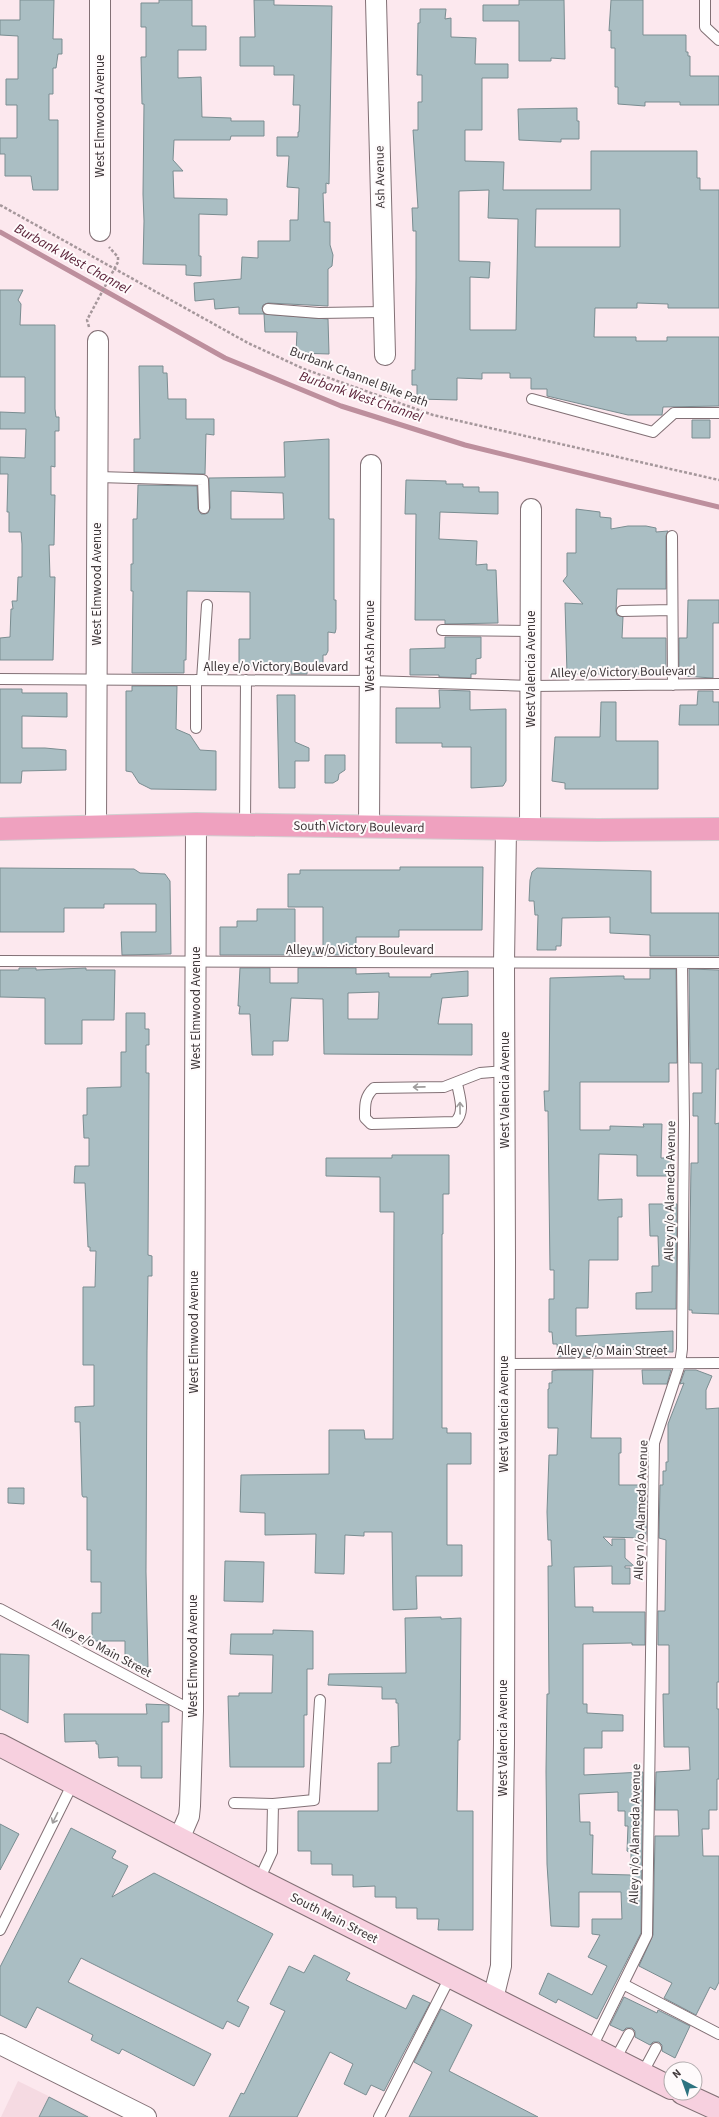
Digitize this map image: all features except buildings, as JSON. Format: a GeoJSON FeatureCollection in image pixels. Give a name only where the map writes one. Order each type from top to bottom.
{"type":"FeatureCollection","features":[{"type":"Feature","properties":{"kind":"main road","name":"South Victory Boulevard"},"geometry":{"type":"LineString","coordinates":[[0,829],[196,824],[598,830],[719,829]]}},
{"type":"Feature","properties":{"kind":"main road","name":"South Main Street"},"geometry":{"type":"LineString","coordinates":[[0,1745],[259,1880],[663,2084]]}},
{"type":"Feature","properties":{"kind":"main road"},"geometry":{"type":"LineString","coordinates":[[701,2101],[715,2107]]}},
{"type":"Feature","properties":{"kind":"street","name":"West Elmwood Avenue"},"geometry":{"type":"LineString","coordinates":[[100,0],[100,231]]}},
{"type":"Feature","properties":{"kind":"street","name":"Ash Avenue"},"geometry":{"type":"LineString","coordinates":[[376,0],[385,355]]}},
{"type":"Feature","properties":{"kind":"street","name":"West Elmwood Avenue"},"geometry":{"type":"LineString","coordinates":[[96,827],[98,341]]}},
{"type":"Feature","properties":{"kind":"street","name":"West Ash Avenue"},"geometry":{"type":"LineString","coordinates":[[370,827],[371,465]]}},
{"type":"Feature","properties":{"kind":"street","name":"West Valencia Avenue"},"geometry":{"type":"LineString","coordinates":[[530,829],[531,509]]}},
{"type":"Feature","properties":{"kind":"street","name":"West Elmwood Avenue"},"geometry":{"type":"LineString","coordinates":[[179,1839],[189,1811],[193,1711],[196,824]]}},
{"type":"Feature","properties":{"kind":"street","name":"West Valencia Avenue"},"geometry":{"type":"LineString","coordinates":[[494,1999],[501,1966],[504,1744],[504,963],[506,829]]}},
{"type":"Feature","properties":{"kind":"street"},"geometry":{"type":"LineString","coordinates":[[0,2044],[146,2117]]}},
{"type":"Feature","properties":{"kind":"lane"},"geometry":{"type":"LineString","coordinates":[[705,0],[705,27],[719,40]]}},
{"type":"Feature","properties":{"kind":"lane"},"geometry":{"type":"LineString","coordinates":[[268,309],[319,313],[384,312]]}},
{"type":"Feature","properties":{"kind":"lane"},"geometry":{"type":"LineString","coordinates":[[532,399],[653,432],[674,413],[719,413]]}},
{"type":"Feature","properties":{"kind":"lane"},"geometry":{"type":"LineString","coordinates":[[98,477],[203,480],[204,508]]}},
{"type":"Feature","properties":{"kind":"lane"},"geometry":{"type":"LineString","coordinates":[[672,536],[673,684]]}},
{"type":"Feature","properties":{"kind":"lane"},"geometry":{"type":"LineString","coordinates":[[196,728],[199,680],[207,605]]}},
{"type":"Feature","properties":{"kind":"lane"},"geometry":{"type":"LineString","coordinates":[[622,612],[672,610]]}},
{"type":"Feature","properties":{"kind":"lane"},"geometry":{"type":"LineString","coordinates":[[442,630],[531,631]]}},
{"type":"Feature","properties":{"kind":"lane","name":"Alley e/o Victory Boulevard"},"geometry":{"type":"LineString","coordinates":[[0,679],[370,681],[531,686],[719,684]]}},
{"type":"Feature","properties":{"kind":"lane"},"geometry":{"type":"LineString","coordinates":[[245,825],[246,680]]}},
{"type":"Feature","properties":{"kind":"lane","name":"Alley w/o Victory Boulevard"},"geometry":{"type":"LineString","coordinates":[[0,961],[719,963]]}},
{"type":"Feature","properties":{"kind":"lane","name":"Alley n/o Alameda Avenue"},"geometry":{"type":"LineString","coordinates":[[591,2049],[647,1935],[654,1443],[680,1364],[684,1123],[682,963]]}},
{"type":"Feature","properties":{"kind":"lane"},"geometry":{"type":"LineString","coordinates":[[458,1083],[461,1110],[460,1117],[455,1122],[371,1124],[366,1118],[365,1102],[368,1094],[374,1088],[444,1087],[458,1083],[480,1073],[505,1071]]}},
{"type":"Feature","properties":{"kind":"lane","name":"Alley e/o Main Street"},"geometry":{"type":"LineString","coordinates":[[505,1364],[719,1363]]}},
{"type":"Feature","properties":{"kind":"lane","name":"Alley e/o Main Street"},"geometry":{"type":"LineString","coordinates":[[0,1609],[193,1711]]}},
{"type":"Feature","properties":{"kind":"lane"},"geometry":{"type":"LineString","coordinates":[[234,1803],[273,1804],[314,1800],[320,1700]]}},
{"type":"Feature","properties":{"kind":"lane"},"geometry":{"type":"LineString","coordinates":[[0,1930],[73,1783]]}},
{"type":"Feature","properties":{"kind":"lane"},"geometry":{"type":"LineString","coordinates":[[259,1880],[272,1852],[273,1804]]}},
{"type":"Feature","properties":{"kind":"lane"},"geometry":{"type":"LineString","coordinates":[[379,2117],[450,1977]]}},
{"type":"Feature","properties":{"kind":"lane"},"geometry":{"type":"LineString","coordinates":[[623,1984],[648,1997],[673,2016],[719,2034]]}},
{"type":"Feature","properties":{"kind":"lane"},"geometry":{"type":"LineString","coordinates":[[643,2007],[648,1997]]}},
{"type":"Feature","properties":{"kind":"lane"},"geometry":{"type":"LineString","coordinates":[[615,2060],[629,2034]]}},
{"type":"Feature","properties":{"kind":"lane"},"geometry":{"type":"LineString","coordinates":[[642,2074],[656,2048]]}},
{"type":"Feature","properties":{"kind":"path","name":"Burbank Channel Bike Path"},"geometry":{"type":"LineString","coordinates":[[0,205],[115,270],[248,342],[304,369],[433,415],[719,480]]}},
{"type":"Feature","properties":{"kind":"path"},"geometry":{"type":"LineString","coordinates":[[87,320],[118,262],[118,257],[103,238],[100,231]]}},
{"type":"Feature","properties":{"kind":"shaded area"},"geometry":{"type":"Polygon","coordinates":[[[18,2081],[91,2117],[1,2117],[18,2081]]]}},
{"type":"Feature","properties":{"kind":"waterway","name":"Burbank West Channel"},"geometry":{"type":"LineString","coordinates":[[0,232],[225,358],[341,406],[465,445],[719,507]]}}]}
